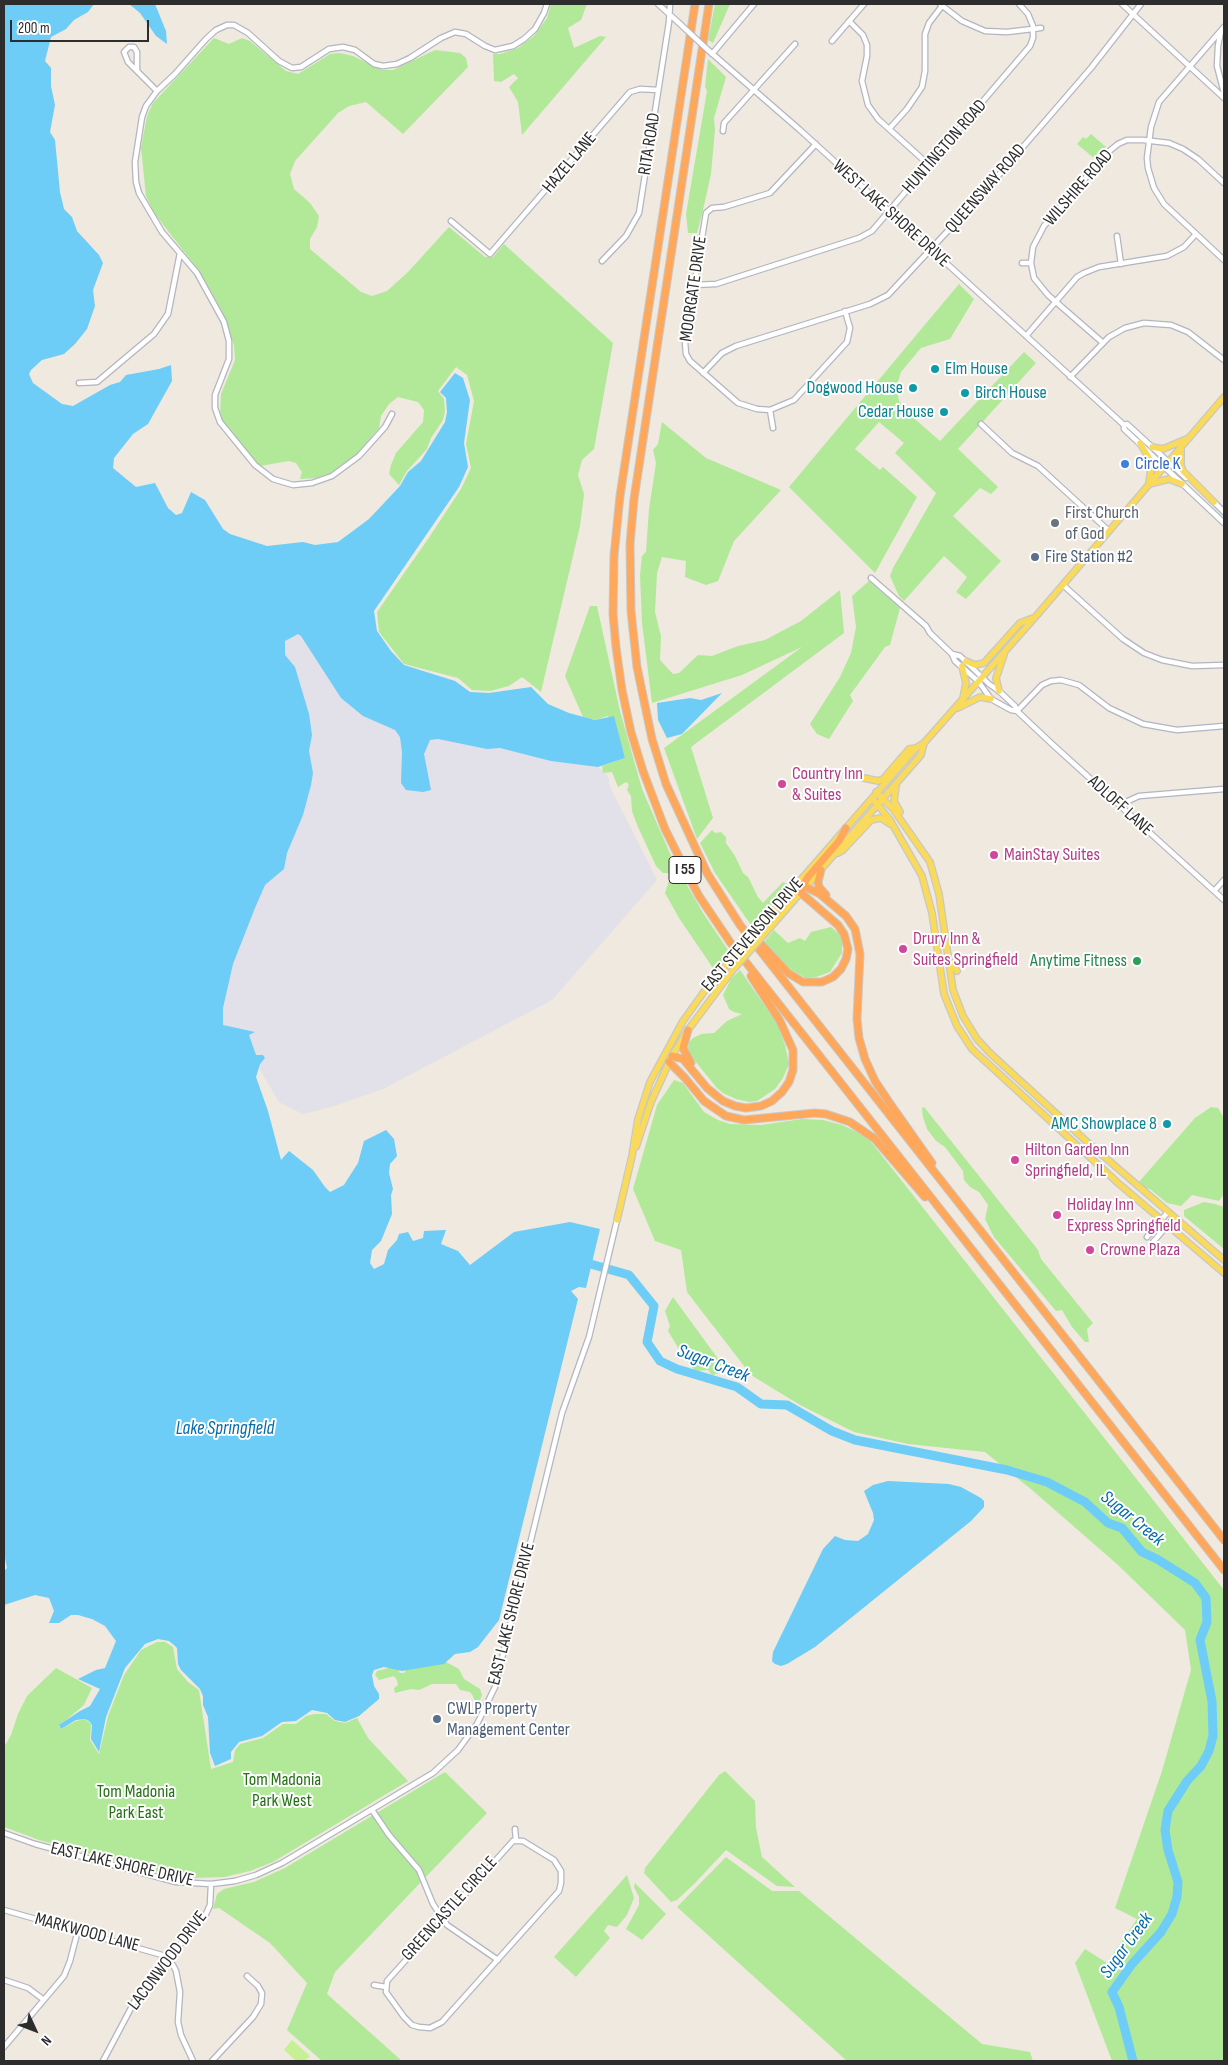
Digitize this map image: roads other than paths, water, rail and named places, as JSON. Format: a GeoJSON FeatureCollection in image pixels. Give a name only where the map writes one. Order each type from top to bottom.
{"type":"FeatureCollection","features":[{"type":"Feature","properties":{"kind":"highway","name":"I 55"},"geometry":{"type":"LineString","coordinates":[[695,4],[620,496],[614,556],[613,614],[622,690],[642,771],[665,829],[695,889],[749,967],[1224,1570]]}},
{"type":"Feature","properties":{"kind":"highway","name":"I 55"},"geometry":{"type":"LineString","coordinates":[[709,4],[634,499],[630,588],[636,667],[652,740],[674,803],[710,879],[758,948],[1224,1540]]}},
{"type":"Feature","properties":{"kind":"highway"},"geometry":{"type":"LineString","coordinates":[[802,889],[808,877],[839,842],[846,828]]}},
{"type":"Feature","properties":{"kind":"highway"},"geometry":{"type":"LineString","coordinates":[[820,870],[819,887],[854,924],[860,937],[857,1019],[859,1038],[865,1059],[875,1081],[958,1203]]}},
{"type":"Feature","properties":{"kind":"highway"},"geometry":{"type":"LineString","coordinates":[[710,879],[722,890],[765,950],[779,965],[798,980],[818,983],[830,979],[841,969],[846,959],[847,944],[844,934],[838,926],[802,889]]}},
{"type":"Feature","properties":{"kind":"highway"},"geometry":{"type":"LineString","coordinates":[[789,893],[802,889],[820,894],[850,921],[857,935],[860,954]]}},
{"type":"Feature","properties":{"kind":"highway"},"geometry":{"type":"LineString","coordinates":[[671,1059],[683,1059],[707,1088],[722,1101],[735,1106],[751,1108],[767,1104],[786,1088],[792,1075],[794,1059],[791,1043],[780,1021],[751,976],[720,934],[712,915]]}},
{"type":"Feature","properties":{"kind":"highway"},"geometry":{"type":"LineString","coordinates":[[688,1030],[683,1044],[684,1051],[713,1093]]}},
{"type":"Feature","properties":{"kind":"highway"},"geometry":{"type":"LineString","coordinates":[[671,1059],[704,1101],[726,1116],[744,1120],[815,1113],[826,1114],[862,1128],[875,1138],[906,1177],[964,1240]]}},
{"type":"Feature","properties":{"kind":"main road","name":"EAST STEVENSON DRIVE"},"geometry":{"type":"LineString","coordinates":[[617,1220],[642,1104],[650,1082],[683,1021],[727,964],[876,792],[954,710],[1224,397]]}},
{"type":"Feature","properties":{"kind":"main road"},"geometry":{"type":"LineString","coordinates":[[1152,447],[1165,448],[1189,438]]}},
{"type":"Feature","properties":{"kind":"main road"},"geometry":{"type":"LineString","coordinates":[[1140,443],[1152,463],[1149,484],[1169,479],[1182,484]]}},
{"type":"Feature","properties":{"kind":"main road"},"geometry":{"type":"LineString","coordinates":[[1181,447],[1183,471],[1214,502]]}},
{"type":"Feature","properties":{"kind":"main road"},"geometry":{"type":"LineString","coordinates":[[962,700],[966,684],[964,664],[975,665],[984,663],[1020,623],[1035,618]]}},
{"type":"Feature","properties":{"kind":"main road"},"geometry":{"type":"LineString","coordinates":[[999,691],[996,677],[1006,649]]}},
{"type":"Feature","properties":{"kind":"main road"},"geometry":{"type":"LineString","coordinates":[[954,710],[980,697],[991,700]]}},
{"type":"Feature","properties":{"kind":"main road","name":"EAST STEVENSON DRIVE"},"geometry":{"type":"LineString","coordinates":[[632,1156],[650,1102],[688,1030],[732,971],[921,755],[924,743]]}},
{"type":"Feature","properties":{"kind":"main road"},"geometry":{"type":"LineString","coordinates":[[864,778],[878,781],[882,779],[909,749],[916,748]]}},
{"type":"Feature","properties":{"kind":"main road"},"geometry":{"type":"LineString","coordinates":[[898,782],[894,789],[894,801],[920,841],[936,878],[957,1004],[967,1024],[982,1045],[1080,1135],[1167,1213],[1224,1260]]}},
{"type":"Feature","properties":{"kind":"main road"},"geometry":{"type":"LineString","coordinates":[[876,792],[892,826],[914,860],[925,883],[932,913],[944,994],[953,1017],[965,1039],[996,1072],[1161,1220],[1224,1273]]}},
{"type":"Feature","properties":{"kind":"main road"},"geometry":{"type":"LineString","coordinates":[[872,798],[893,809],[924,853]]}},
{"type":"Feature","properties":{"kind":"main road"},"geometry":{"type":"LineString","coordinates":[[833,855],[843,850],[871,820],[882,818],[892,826]]}},
{"type":"Feature","properties":{"kind":"main road"},"geometry":{"type":"LineString","coordinates":[[948,958],[957,971]]}},
{"type":"Feature","properties":{"kind":"main road"},"geometry":{"type":"LineString","coordinates":[[664,1054],[671,1059]]}},
{"type":"Feature","properties":{"kind":"street"},"geometry":{"type":"LineString","coordinates":[[392,414],[385,427],[359,456],[332,476],[312,483],[293,484],[273,479],[260,470],[220,422],[217,416],[215,395],[230,359],[229,341],[224,322],[197,273],[162,232],[144,204],[136,182],[134,162],[142,117],[146,106],[157,91],[206,39],[216,30],[227,25],[234,25],[248,32],[280,62],[292,68],[306,64],[328,50],[343,47],[355,50],[374,64],[383,66],[397,64],[410,58],[441,38],[455,32],[466,34],[490,49],[500,50],[513,46],[535,29],[544,14],[547,4]]}},
{"type":"Feature","properties":{"kind":"street","name":"WEST LAKE SHORE DRIVE"},"geometry":{"type":"LineString","coordinates":[[658,4],[712,54],[816,144],[1070,377],[1124,425],[1127,424],[1152,447],[1166,464]]}},
{"type":"Feature","properties":{"kind":"street","name":"RITA ROAD"},"geometry":{"type":"LineString","coordinates":[[602,261],[626,236],[634,225],[639,213],[670,4]]}},
{"type":"Feature","properties":{"kind":"street"},"geometry":{"type":"LineString","coordinates":[[712,54],[754,4]]}},
{"type":"Feature","properties":{"kind":"street"},"geometry":{"type":"LineString","coordinates":[[832,42],[864,4]]}},
{"type":"Feature","properties":{"kind":"street"},"geometry":{"type":"LineString","coordinates":[[1019,4],[1030,17],[1033,30]]}},
{"type":"Feature","properties":{"kind":"street"},"geometry":{"type":"LineString","coordinates":[[1122,4],[1224,98]]}},
{"type":"Feature","properties":{"kind":"street","name":"QUEENSWAY ROAD"},"geometry":{"type":"LineString","coordinates":[[703,372],[722,353],[736,346],[875,302],[888,295],[932,250],[1090,68],[1141,4]]}},
{"type":"Feature","properties":{"kind":"street"},"geometry":{"type":"LineString","coordinates":[[889,129],[916,98],[923,83],[925,71],[925,34],[929,23],[941,5],[962,21],[985,31],[1033,30],[1041,28]]}},
{"type":"Feature","properties":{"kind":"street"},"geometry":{"type":"LineString","coordinates":[[849,21],[860,31],[867,45],[868,56],[863,73],[864,95],[868,106],[878,120],[929,165]]}},
{"type":"Feature","properties":{"kind":"street"},"geometry":{"type":"LineString","coordinates":[[1223,29],[1159,102],[1154,114],[1148,168],[1154,188],[1164,204],[1224,260]]}},
{"type":"Feature","properties":{"kind":"street"},"geometry":{"type":"LineString","coordinates":[[1223,29],[1218,46],[1217,66],[1224,93]]}},
{"type":"Feature","properties":{"kind":"street","name":"HUNTINGTON ROAD"},"geometry":{"type":"LineString","coordinates":[[694,285],[716,284],[859,238],[872,231],[1026,52],[1033,38],[1033,30]]}},
{"type":"Feature","properties":{"kind":"street"},"geometry":{"type":"LineString","coordinates":[[723,130],[724,123],[795,44]]}},
{"type":"Feature","properties":{"kind":"street"},"geometry":{"type":"LineString","coordinates":[[137,70],[137,52],[134,47],[130,47],[124,52],[125,57],[137,70],[157,91]]}},
{"type":"Feature","properties":{"kind":"street"},"geometry":{"type":"LineString","coordinates":[[923,83],[930,87]]}},
{"type":"Feature","properties":{"kind":"street","name":"HAZEL LANE"},"geometry":{"type":"LineString","coordinates":[[451,221],[490,254],[630,92],[640,89],[658,90]]}},
{"type":"Feature","properties":{"kind":"street"},"geometry":{"type":"LineString","coordinates":[[858,96],[864,95]]}},
{"type":"Feature","properties":{"kind":"street","name":"WILSHIRE ROAD"},"geometry":{"type":"LineString","coordinates":[[1031,263],[1033,247],[1039,233],[1107,153],[1122,141],[1132,139],[1169,143],[1189,152],[1224,183]]}},
{"type":"Feature","properties":{"kind":"street","name":"MOORGATE DRIVE"},"geometry":{"type":"LineString","coordinates":[[770,410],[757,409],[738,403],[690,361],[685,349],[705,217],[708,211],[770,193],[816,144]]}},
{"type":"Feature","properties":{"kind":"street"},"geometry":{"type":"LineString","coordinates":[[1026,336],[1077,277],[1099,267],[1168,256],[1184,247],[1196,234]]}},
{"type":"Feature","properties":{"kind":"street"},"geometry":{"type":"LineString","coordinates":[[1117,236],[1121,264]]}},
{"type":"Feature","properties":{"kind":"street"},"geometry":{"type":"LineString","coordinates":[[79,383],[97,382],[154,334],[168,314],[180,253]]}},
{"type":"Feature","properties":{"kind":"street"},"geometry":{"type":"LineString","coordinates":[[1022,263],[1031,263],[1037,282],[1056,302],[1102,342]]}},
{"type":"Feature","properties":{"kind":"street"},"geometry":{"type":"LineString","coordinates":[[773,428],[770,410],[794,400],[847,342],[850,328],[844,311]]}},
{"type":"Feature","properties":{"kind":"street"},"geometry":{"type":"LineString","coordinates":[[1070,377],[1102,342],[1125,328],[1144,323],[1172,325],[1188,332],[1224,360]]}},
{"type":"Feature","properties":{"kind":"street"},"geometry":{"type":"LineString","coordinates":[[981,424],[1012,453],[1038,466],[1109,531]]}},
{"type":"Feature","properties":{"kind":"street","name":"WEST LAKE SHORE DRIVE"},"geometry":{"type":"LineString","coordinates":[[1124,425],[1124,429],[1166,464]]}},
{"type":"Feature","properties":{"kind":"street"},"geometry":{"type":"LineString","coordinates":[[1166,464],[1182,484],[1224,523]]}},
{"type":"Feature","properties":{"kind":"street"},"geometry":{"type":"LineString","coordinates":[[1166,464],[1224,512]]}},
{"type":"Feature","properties":{"kind":"street","name":"ADLOFF LANE"},"geometry":{"type":"LineString","coordinates":[[871,578],[926,626],[930,633],[952,654],[960,656],[964,664],[980,679],[999,691],[1015,706],[1017,711],[1224,900]]}},
{"type":"Feature","properties":{"kind":"street"},"geometry":{"type":"LineString","coordinates":[[1063,585],[1123,639],[1144,653],[1162,660],[1192,666],[1224,665]]}},
{"type":"Feature","properties":{"kind":"street","name":"ADLOFF LANE"},"geometry":{"type":"LineString","coordinates":[[980,679],[991,700],[1017,711]]}},
{"type":"Feature","properties":{"kind":"street"},"geometry":{"type":"LineString","coordinates":[[1017,711],[1042,685],[1061,680],[1080,685],[1109,708],[1143,724],[1177,730],[1224,726]]}},
{"type":"Feature","properties":{"kind":"street"},"geometry":{"type":"LineString","coordinates":[[1122,807],[1128,801],[1139,796],[1224,789]]}},
{"type":"Feature","properties":{"kind":"street"},"geometry":{"type":"LineString","coordinates":[[1214,891],[1224,880]]}},
{"type":"Feature","properties":{"kind":"street"},"geometry":{"type":"LineString","coordinates":[[1147,1236],[1167,1213]]}},
{"type":"Feature","properties":{"kind":"street"},"geometry":{"type":"LineString","coordinates":[[1153,1242],[1174,1218]]}},
{"type":"Feature","properties":{"kind":"street","name":"EAST LAKE SHORE DRIVE"},"geometry":{"type":"LineString","coordinates":[[4,1833],[35,1844],[165,1880],[189,1884],[235,1881],[266,1872],[433,1773],[446,1762],[469,1736],[486,1708],[495,1687],[562,1413],[589,1337],[617,1220]]}},
{"type":"Feature","properties":{"kind":"street"},"geometry":{"type":"LineString","coordinates":[[372,1810],[389,1835],[419,1870],[433,1904],[442,1918],[456,1933],[498,1960]]}},
{"type":"Feature","properties":{"kind":"street"},"geometry":{"type":"LineString","coordinates":[[374,1985],[386,1987],[386,1992],[407,2021],[419,2028],[434,2027],[446,2018],[554,1897],[561,1883],[561,1871],[554,1860],[523,1841],[516,1840],[515,1829]]}},
{"type":"Feature","properties":{"kind":"street","name":"GREENCASTLE CIRCLE"},"geometry":{"type":"LineString","coordinates":[[386,1987],[389,1978],[442,1918],[507,1846],[516,1840]]}},
{"type":"Feature","properties":{"kind":"street","name":"LACONWOOD DRIVE"},"geometry":{"type":"LineString","coordinates":[[103,2061],[135,2000],[206,1914],[210,1905],[211,1884]]}},
{"type":"Feature","properties":{"kind":"street","name":"MARKWOOD LANE"},"geometry":{"type":"LineString","coordinates":[[4,1910],[158,1952],[168,1960]]}},
{"type":"Feature","properties":{"kind":"street"},"geometry":{"type":"LineString","coordinates":[[4,2047],[60,1982],[68,1969],[78,1930]]}},
{"type":"Feature","properties":{"kind":"street"},"geometry":{"type":"LineString","coordinates":[[168,1960],[176,1971],[179,1983],[178,2014],[180,2029],[193,2061]]}},
{"type":"Feature","properties":{"kind":"street"},"geometry":{"type":"LineString","coordinates":[[212,2061],[253,2017],[262,2004],[262,1993],[248,1976]]}},
{"type":"Feature","properties":{"kind":"street"},"geometry":{"type":"LineString","coordinates":[[4,1980],[28,1988],[44,2000]]}},
{"type":"Feature","properties":{"kind":"water","name":"Lake Springfield"},"geometry":{"type":"Polygon","coordinates":[[[4,4],[94,4],[88,12],[74,20],[66,29],[51,37],[45,61],[51,68],[51,86],[55,105],[50,132],[55,140],[60,192],[64,209],[72,217],[77,231],[99,255],[103,263],[93,290],[95,306],[87,329],[64,354],[42,360],[31,370],[29,374],[33,383],[62,404],[73,406],[110,385],[120,382],[126,375],[171,365],[172,381],[148,424],[133,434],[114,458],[113,468],[136,487],[155,483],[168,508],[176,515],[182,513],[191,492],[205,500],[223,529],[230,534],[267,546],[303,542],[315,545],[338,542],[369,519],[400,486],[408,472],[421,461],[445,422],[447,412],[446,398],[440,392],[455,373],[463,378],[470,400],[464,443],[468,467],[459,487],[374,611],[377,631],[404,665],[455,681],[470,692],[489,693],[531,687],[548,704],[569,713],[595,720],[614,716],[625,758],[598,767],[551,761],[500,748],[487,749],[438,739],[430,740],[424,754],[431,790],[423,792],[406,790],[401,783],[402,752],[400,737],[395,730],[363,716],[341,698],[301,636],[298,634],[285,641],[285,655],[295,667],[309,714],[312,735],[309,751],[313,773],[311,785],[303,815],[287,853],[284,869],[265,885],[255,908],[233,964],[223,1008],[223,1025],[255,1032],[249,1035],[256,1055],[263,1055],[265,1058],[260,1064],[256,1077],[268,1111],[281,1160],[289,1151],[313,1170],[330,1192],[344,1185],[358,1163],[364,1141],[386,1130],[394,1139],[397,1156],[390,1164],[389,1173],[393,1189],[391,1195],[392,1214],[381,1241],[372,1250],[370,1263],[374,1269],[384,1264],[388,1250],[397,1240],[399,1234],[408,1232],[413,1241],[423,1238],[424,1231],[446,1230],[441,1244],[458,1251],[470,1265],[514,1232],[570,1222],[600,1229],[586,1288],[579,1287],[571,1291],[578,1299],[499,1620],[478,1647],[470,1652],[455,1654],[444,1664],[402,1671],[384,1667],[374,1670],[372,1675],[379,1699],[359,1716],[345,1722],[335,1720],[327,1713],[312,1710],[296,1721],[282,1722],[262,1736],[239,1742],[231,1752],[231,1759],[215,1766],[210,1753],[208,1717],[203,1705],[203,1696],[200,1689],[181,1670],[178,1664],[177,1648],[169,1641],[158,1639],[145,1644],[125,1668],[106,1717],[99,1752],[91,1739],[92,1725],[89,1721],[85,1719],[76,1720],[61,1729],[59,1725],[90,1706],[100,1689],[78,1679],[96,1670],[105,1668],[116,1641],[105,1626],[92,1619],[78,1615],[71,1615],[59,1623],[49,1623],[54,1611],[49,1598],[35,1595],[4,1605],[4,1571],[7,1568],[4,1553],[4,4]]]}},
{"type":"Feature","properties":{"kind":"water"},"geometry":{"type":"Polygon","coordinates":[[[129,4],[155,4],[166,31],[167,44],[156,36],[140,13],[129,4]]]}},
{"type":"Feature","properties":{"kind":"water"},"geometry":{"type":"Polygon","coordinates":[[[722,693],[682,734],[667,738],[658,720],[657,703],[690,698],[701,700],[722,693]]]}},
{"type":"Feature","properties":{"kind":"water"},"geometry":{"type":"Polygon","coordinates":[[[888,1481],[949,1484],[961,1487],[981,1498],[984,1501],[984,1507],[971,1521],[815,1647],[787,1664],[781,1666],[775,1664],[772,1661],[773,1652],[823,1549],[835,1536],[845,1540],[858,1541],[868,1534],[874,1520],[864,1491],[873,1485],[888,1481]]]}},
{"type":"Feature","properties":{"kind":"waterway","name":"Sugar Creek"},"geometry":{"type":"LineString","coordinates":[[587,1263],[629,1275],[654,1306],[647,1342],[660,1361],[677,1369],[737,1387],[761,1404],[787,1405],[832,1431],[855,1440],[1007,1470],[1047,1482],[1085,1502],[1108,1523],[1122,1528],[1142,1552],[1157,1559],[1195,1583],[1206,1598],[1207,1622],[1200,1640],[1212,1701],[1213,1736],[1209,1751],[1201,1766],[1187,1781],[1168,1811],[1165,1830],[1168,1850],[1178,1882],[1177,1897],[1172,1914],[1161,1932],[1132,1964],[1112,1992],[1119,2007],[1133,2061]]}},
{"type":"Feature","properties":{"kind":"place","name":"Elm House"},"geometry":{"type":"Point","coordinates":[935,369]}},
{"type":"Feature","properties":{"kind":"place","name":"Dogwood House"},"geometry":{"type":"Point","coordinates":[913,388]}},
{"type":"Feature","properties":{"kind":"place","name":"Birch House"},"geometry":{"type":"Point","coordinates":[965,393]}},
{"type":"Feature","properties":{"kind":"place","name":"Cedar House"},"geometry":{"type":"Point","coordinates":[944,412]}},
{"type":"Feature","properties":{"kind":"place","name":"Circle K"},"geometry":{"type":"Point","coordinates":[1125,464]}},
{"type":"Feature","properties":{"kind":"place","name":"First Church of God"},"geometry":{"type":"Point","coordinates":[1055,523]}},
{"type":"Feature","properties":{"kind":"place","name":"Fire Station #2"},"geometry":{"type":"Point","coordinates":[1035,557]}},
{"type":"Feature","properties":{"kind":"place","name":"Country Inn & Suites"},"geometry":{"type":"Point","coordinates":[782,784]}},
{"type":"Feature","properties":{"kind":"place","name":"MainStay Suites"},"geometry":{"type":"Point","coordinates":[994,855]}},
{"type":"Feature","properties":{"kind":"place","name":"Drury Inn & Suites Springfield"},"geometry":{"type":"Point","coordinates":[903,949]}},
{"type":"Feature","properties":{"kind":"place","name":"Anytime Fitness"},"geometry":{"type":"Point","coordinates":[1137,961]}},
{"type":"Feature","properties":{"kind":"place","name":"AMC Showplace 8"},"geometry":{"type":"Point","coordinates":[1167,1124]}},
{"type":"Feature","properties":{"kind":"place","name":"Hilton Garden Inn Springfield, IL"},"geometry":{"type":"Point","coordinates":[1015,1160]}},
{"type":"Feature","properties":{"kind":"place","name":"Holiday Inn Express Springfield"},"geometry":{"type":"Point","coordinates":[1057,1215]}},
{"type":"Feature","properties":{"kind":"place","name":"Crowne Plaza"},"geometry":{"type":"Point","coordinates":[1090,1250]}},
{"type":"Feature","properties":{"kind":"place","name":"CWLP Property Management Center"},"geometry":{"type":"Point","coordinates":[437,1719]}},
{"type":"Feature","properties":{"kind":"park label","name":"Tom Madonia Park West"},"geometry":{"type":"Point","coordinates":[282,1790]}},
{"type":"Feature","properties":{"kind":"park label","name":"Tom Madonia Park East"},"geometry":{"type":"Point","coordinates":[136,1802]}}]}
